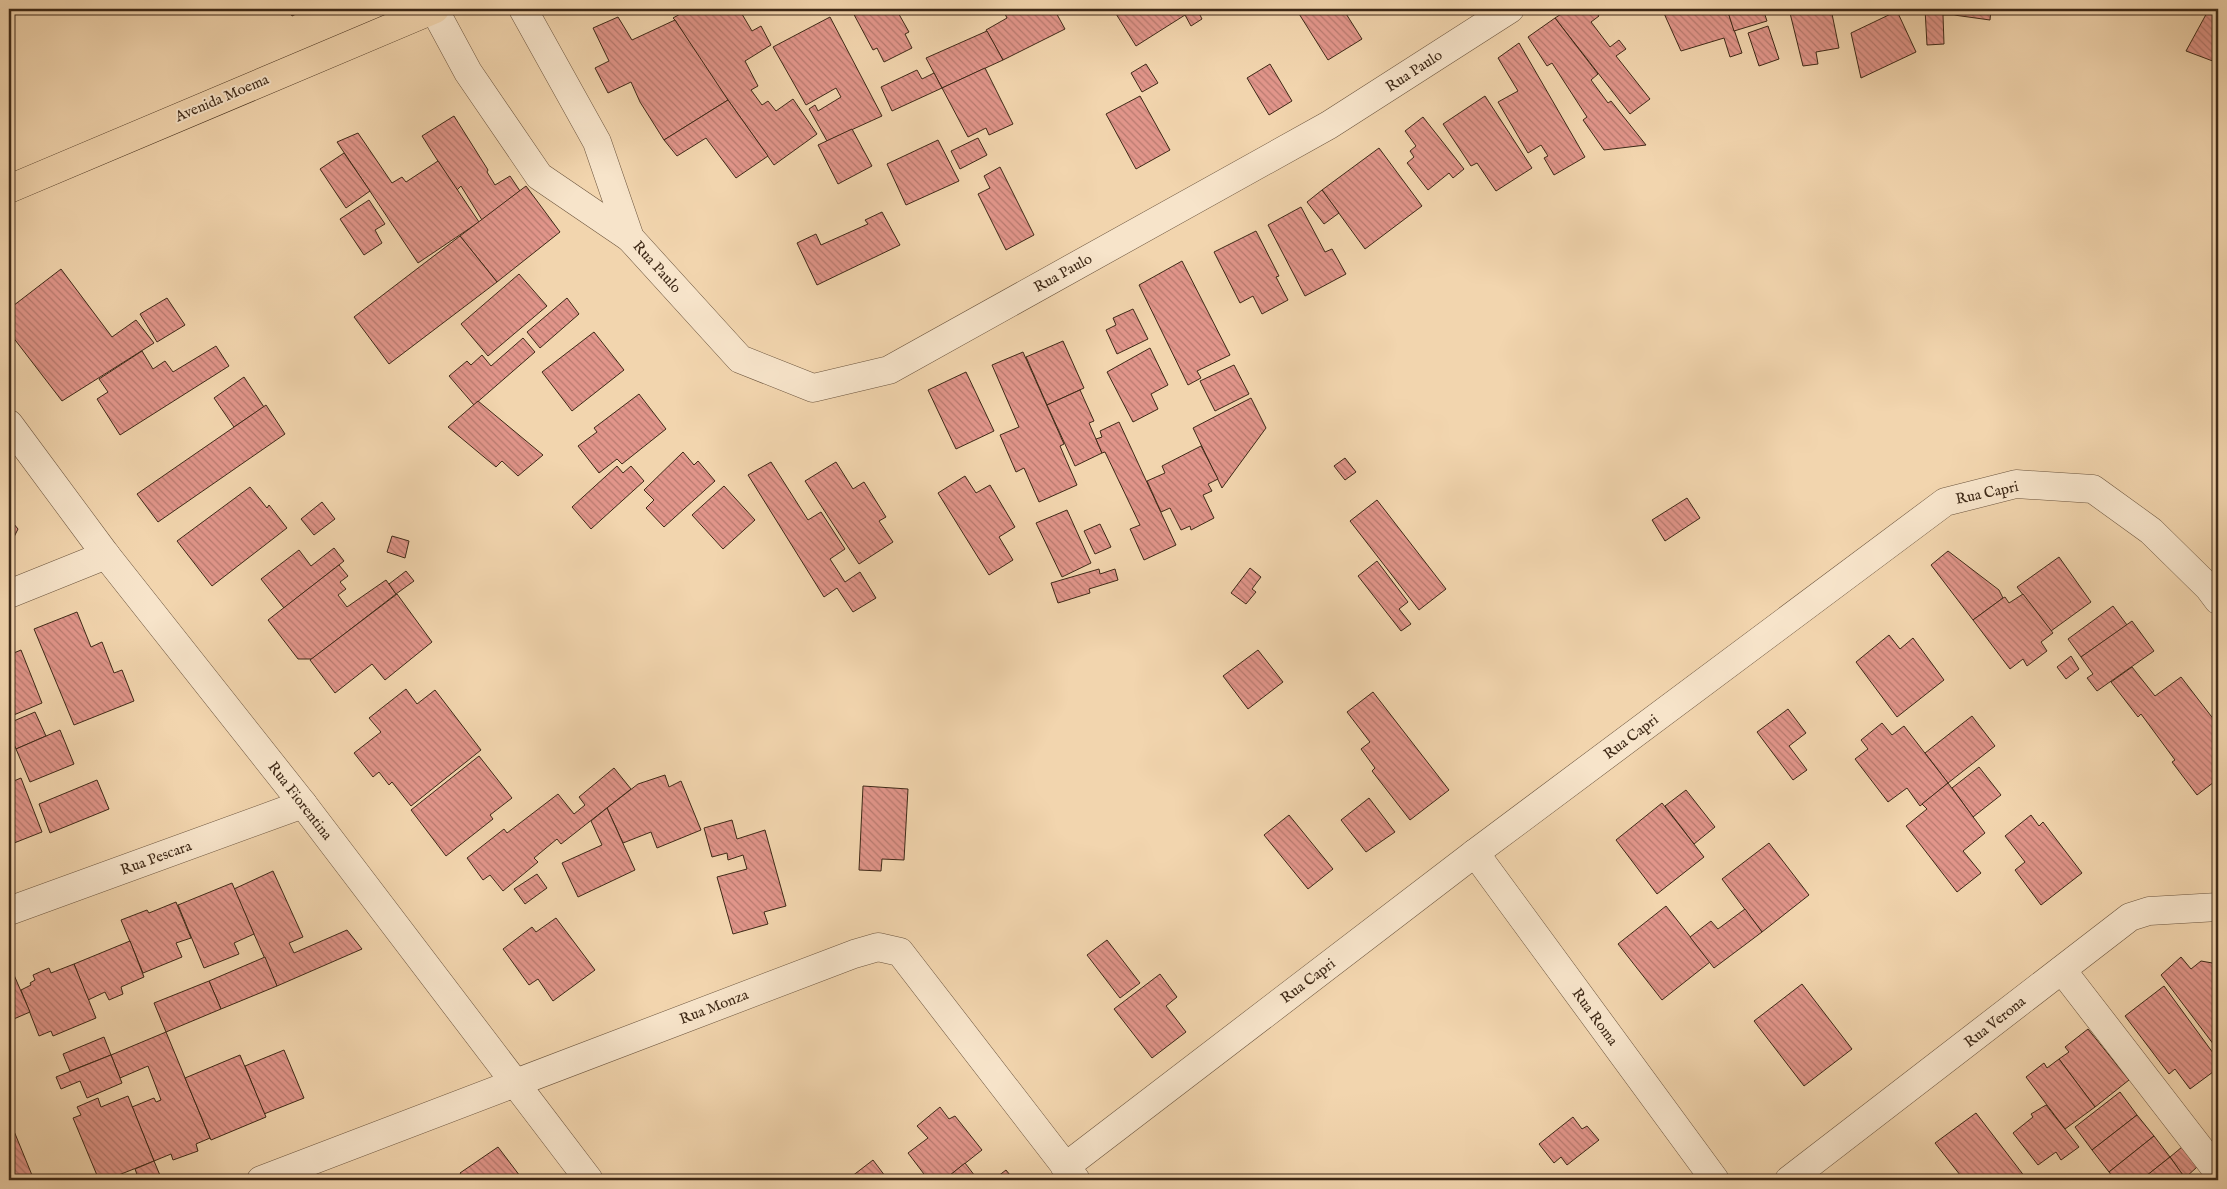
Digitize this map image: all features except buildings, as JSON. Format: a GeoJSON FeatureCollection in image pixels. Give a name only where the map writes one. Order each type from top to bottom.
{"type":"FeatureCollection","features":[{"type":"Feature","properties":{"kind":"main road","name":"Avenida Moema"},"geometry":{"type":"LineString","coordinates":[[9,189],[434,9]]}},
{"type":"Feature","properties":{"kind":"street","name":"Rua Paulo"},"geometry":{"type":"LineString","coordinates":[[434,9],[468,72],[539,176],[630,238],[740,359],[813,388],[888,370],[1328,125],[1510,9]]}},
{"type":"Feature","properties":{"kind":"street","name":"Rua Paulo"},"geometry":{"type":"LineString","coordinates":[[523,9],[597,142],[630,238]]}},
{"type":"Feature","properties":{"kind":"street","name":"Rua Fiorentina"},"geometry":{"type":"LineString","coordinates":[[9,424],[106,555],[303,804],[589,1180]]}},
{"type":"Feature","properties":{"kind":"street","name":"Rua Capri"},"geometry":{"type":"LineString","coordinates":[[1071,1174],[1474,853],[1945,502],[2016,484],[2093,489],[2152,532],[2209,588],[2218,600]]}},
{"type":"Feature","properties":{"kind":"street"},"geometry":{"type":"LineString","coordinates":[[9,594],[106,555]]}},
{"type":"Feature","properties":{"kind":"street","name":"Rua Pescara"},"geometry":{"type":"LineString","coordinates":[[9,911],[303,804]]}},
{"type":"Feature","properties":{"kind":"street","name":"Rua Roma"},"geometry":{"type":"LineString","coordinates":[[1474,853],[1715,1180]]}},
{"type":"Feature","properties":{"kind":"street","name":"Rua Verona"},"geometry":{"type":"LineString","coordinates":[[1789,1180],[2130,917],[2149,911],[2218,907]]}},
{"type":"Feature","properties":{"kind":"street","name":"Rua Monza"},"geometry":{"type":"LineString","coordinates":[[261,1180],[854,954],[878,947],[900,952],[1071,1174]]}},
{"type":"Feature","properties":{"kind":"street"},"geometry":{"type":"LineString","coordinates":[[2062,970],[2218,1172]]}}]}
